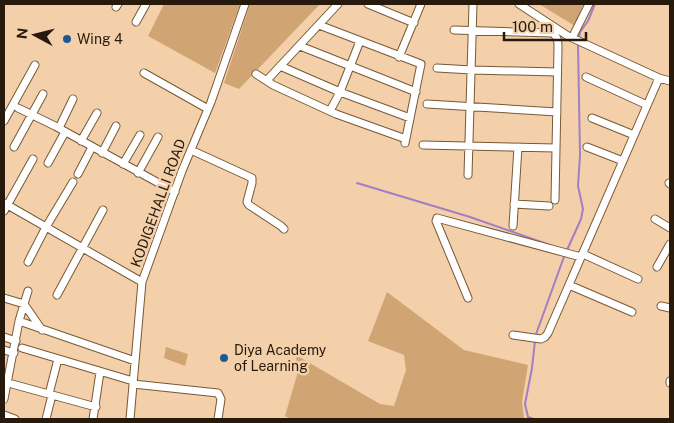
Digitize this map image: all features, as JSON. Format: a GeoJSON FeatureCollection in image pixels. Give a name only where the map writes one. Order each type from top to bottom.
{"type":"FeatureCollection","features":[{"type":"Feature","properties":{"kind":"street"},"geometry":{"type":"LineString","coordinates":[[136,22],[146,4]]}},
{"type":"Feature","properties":{"kind":"street","name":"KODIGEHALLI ROAD"},"geometry":{"type":"LineString","coordinates":[[130,419],[142,282],[174,192],[208,109],[245,4]]}},
{"type":"Feature","properties":{"kind":"street"},"geometry":{"type":"LineString","coordinates":[[269,82],[269,78],[338,4]]}},
{"type":"Feature","properties":{"kind":"street"},"geometry":{"type":"LineString","coordinates":[[368,4],[414,23]]}},
{"type":"Feature","properties":{"kind":"street"},"geometry":{"type":"LineString","coordinates":[[400,56],[421,4]]}},
{"type":"Feature","properties":{"kind":"street"},"geometry":{"type":"LineString","coordinates":[[468,175],[473,4]]}},
{"type":"Feature","properties":{"kind":"street"},"geometry":{"type":"LineString","coordinates":[[519,4],[576,40],[659,78],[670,81]]}},
{"type":"Feature","properties":{"kind":"street"},"geometry":{"type":"LineString","coordinates":[[576,40],[589,4]]}},
{"type":"Feature","properties":{"kind":"street"},"geometry":{"type":"LineString","coordinates":[[256,74],[273,85],[330,111],[405,141],[421,64],[319,26]]}},
{"type":"Feature","properties":{"kind":"street"},"geometry":{"type":"LineString","coordinates":[[454,30],[553,33],[558,40],[556,148],[552,203],[514,204]]}},
{"type":"Feature","properties":{"kind":"street"},"geometry":{"type":"LineString","coordinates":[[330,111],[340,92],[360,41]]}},
{"type":"Feature","properties":{"kind":"street"},"geometry":{"type":"LineString","coordinates":[[300,46],[416,92]]}},
{"type":"Feature","properties":{"kind":"street"},"geometry":{"type":"LineString","coordinates":[[4,121],[35,65]]}},
{"type":"Feature","properties":{"kind":"street"},"geometry":{"type":"LineString","coordinates":[[280,66],[340,92],[410,118]]}},
{"type":"Feature","properties":{"kind":"street"},"geometry":{"type":"LineString","coordinates":[[437,68],[557,72]]}},
{"type":"Feature","properties":{"kind":"street"},"geometry":{"type":"LineString","coordinates":[[144,73],[208,109]]}},
{"type":"Feature","properties":{"kind":"street"},"geometry":{"type":"LineString","coordinates":[[586,77],[647,105]]}},
{"type":"Feature","properties":{"kind":"street"},"geometry":{"type":"LineString","coordinates":[[513,334],[539,339],[545,337],[548,333],[659,78]]}},
{"type":"Feature","properties":{"kind":"street"},"geometry":{"type":"LineString","coordinates":[[14,147],[43,94]]}},
{"type":"Feature","properties":{"kind":"street"},"geometry":{"type":"LineString","coordinates":[[48,162],[73,99]]}},
{"type":"Feature","properties":{"kind":"street"},"geometry":{"type":"LineString","coordinates":[[426,104],[556,112]]}},
{"type":"Feature","properties":{"kind":"street"},"geometry":{"type":"LineString","coordinates":[[18,108],[81,140],[174,192]]}},
{"type":"Feature","properties":{"kind":"street"},"geometry":{"type":"LineString","coordinates":[[81,140],[97,113]]}},
{"type":"Feature","properties":{"kind":"street"},"geometry":{"type":"LineString","coordinates":[[592,118],[634,135]]}},
{"type":"Feature","properties":{"kind":"street"},"geometry":{"type":"LineString","coordinates":[[102,153],[116,126]]}},
{"type":"Feature","properties":{"kind":"street"},"geometry":{"type":"LineString","coordinates":[[123,164],[140,134]]}},
{"type":"Feature","properties":{"kind":"street"},"geometry":{"type":"LineString","coordinates":[[138,173],[158,137]]}},
{"type":"Feature","properties":{"kind":"street"},"geometry":{"type":"LineString","coordinates":[[423,145],[556,148]]}},
{"type":"Feature","properties":{"kind":"street"},"geometry":{"type":"LineString","coordinates":[[587,146],[623,161]]}},
{"type":"Feature","properties":{"kind":"street"},"geometry":{"type":"LineString","coordinates":[[78,174],[92,147]]}},
{"type":"Feature","properties":{"kind":"street"},"geometry":{"type":"LineString","coordinates":[[513,226],[518,147]]}},
{"type":"Feature","properties":{"kind":"street"},"geometry":{"type":"LineString","coordinates":[[191,150],[249,176],[252,183],[247,202],[282,226],[284,230]]}},
{"type":"Feature","properties":{"kind":"street"},"geometry":{"type":"LineString","coordinates":[[32,159],[5,206],[46,227],[142,282]]}},
{"type":"Feature","properties":{"kind":"street"},"geometry":{"type":"LineString","coordinates":[[28,262],[73,182]]}},
{"type":"Feature","properties":{"kind":"street"},"geometry":{"type":"LineString","coordinates":[[58,295],[103,210]]}},
{"type":"Feature","properties":{"kind":"street"},"geometry":{"type":"LineString","coordinates":[[468,298],[436,221],[437,218],[560,251],[582,255],[638,280]]}},
{"type":"Feature","properties":{"kind":"street"},"geometry":{"type":"LineString","coordinates":[[654,219],[670,228]]}},
{"type":"Feature","properties":{"kind":"street"},"geometry":{"type":"LineString","coordinates":[[657,267],[670,244]]}},
{"type":"Feature","properties":{"kind":"street"},"geometry":{"type":"LineString","coordinates":[[569,285],[632,312]]}},
{"type":"Feature","properties":{"kind":"street"},"geometry":{"type":"LineString","coordinates":[[4,398],[19,321],[28,291]]}},
{"type":"Feature","properties":{"kind":"street"},"geometry":{"type":"LineString","coordinates":[[4,298],[24,304],[43,330]]}},
{"type":"Feature","properties":{"kind":"street"},"geometry":{"type":"LineString","coordinates":[[661,306],[670,308]]}},
{"type":"Feature","properties":{"kind":"street"},"geometry":{"type":"LineString","coordinates":[[19,321],[135,361]]}},
{"type":"Feature","properties":{"kind":"street"},"geometry":{"type":"LineString","coordinates":[[4,337],[16,341]]}},
{"type":"Feature","properties":{"kind":"street"},"geometry":{"type":"LineString","coordinates":[[22,348],[133,383],[218,393],[221,399],[218,419]]}},
{"type":"Feature","properties":{"kind":"street"},"geometry":{"type":"LineString","coordinates":[[4,350],[14,353]]}},
{"type":"Feature","properties":{"kind":"street"},"geometry":{"type":"LineString","coordinates":[[46,419],[58,359]]}},
{"type":"Feature","properties":{"kind":"street"},"geometry":{"type":"LineString","coordinates":[[94,419],[100,372]]}},
{"type":"Feature","properties":{"kind":"street"},"geometry":{"type":"LineString","coordinates":[[7,386],[51,394],[96,407]]}},
{"type":"Feature","properties":{"kind":"street"},"geometry":{"type":"LineString","coordinates":[[4,415],[15,419]]}},
{"type":"Feature","properties":{"kind":"shaded area"},"geometry":{"type":"Polygon","coordinates":[[[164,4],[240,4],[215,73],[148,36],[164,4]]]}},
{"type":"Feature","properties":{"kind":"shaded area"},"geometry":{"type":"Polygon","coordinates":[[[250,4],[320,4],[239,89],[224,83],[250,4]]]}},
{"type":"Feature","properties":{"kind":"shaded area"},"geometry":{"type":"Polygon","coordinates":[[[539,4],[583,4],[575,26],[539,4]]]}},
{"type":"Feature","properties":{"kind":"shaded area"},"geometry":{"type":"Polygon","coordinates":[[[387,292],[464,350],[528,365],[522,402],[524,418],[527,419],[290,419],[285,416],[297,375],[296,355],[380,404],[394,406],[406,370],[404,355],[368,341],[387,292]]]}},
{"type":"Feature","properties":{"kind":"shaded area"},"geometry":{"type":"Polygon","coordinates":[[[166,347],[188,354],[185,366],[164,358],[166,347]]]}},
{"type":"Feature","properties":{"kind":"waterway"},"geometry":{"type":"LineString","coordinates":[[579,39],[580,32],[588,21],[595,4]]}},
{"type":"Feature","properties":{"kind":"waterway"},"geometry":{"type":"LineString","coordinates":[[567,250],[581,219],[583,209],[578,186],[580,155],[578,44]]}},
{"type":"Feature","properties":{"kind":"waterway"},"geometry":{"type":"LineString","coordinates":[[357,183],[470,217],[550,245]]}},
{"type":"Feature","properties":{"kind":"waterway"},"geometry":{"type":"LineString","coordinates":[[535,337],[565,254]]}},
{"type":"Feature","properties":{"kind":"waterway"},"geometry":{"type":"LineString","coordinates":[[534,419],[528,417],[525,404],[535,341]]}},
{"type":"Feature","properties":{"kind":"place","name":"Wing 4"},"geometry":{"type":"Point","coordinates":[67,39]}},
{"type":"Feature","properties":{"kind":"place","name":"Diya Academy of Learning"},"geometry":{"type":"Point","coordinates":[224,358]}}]}
